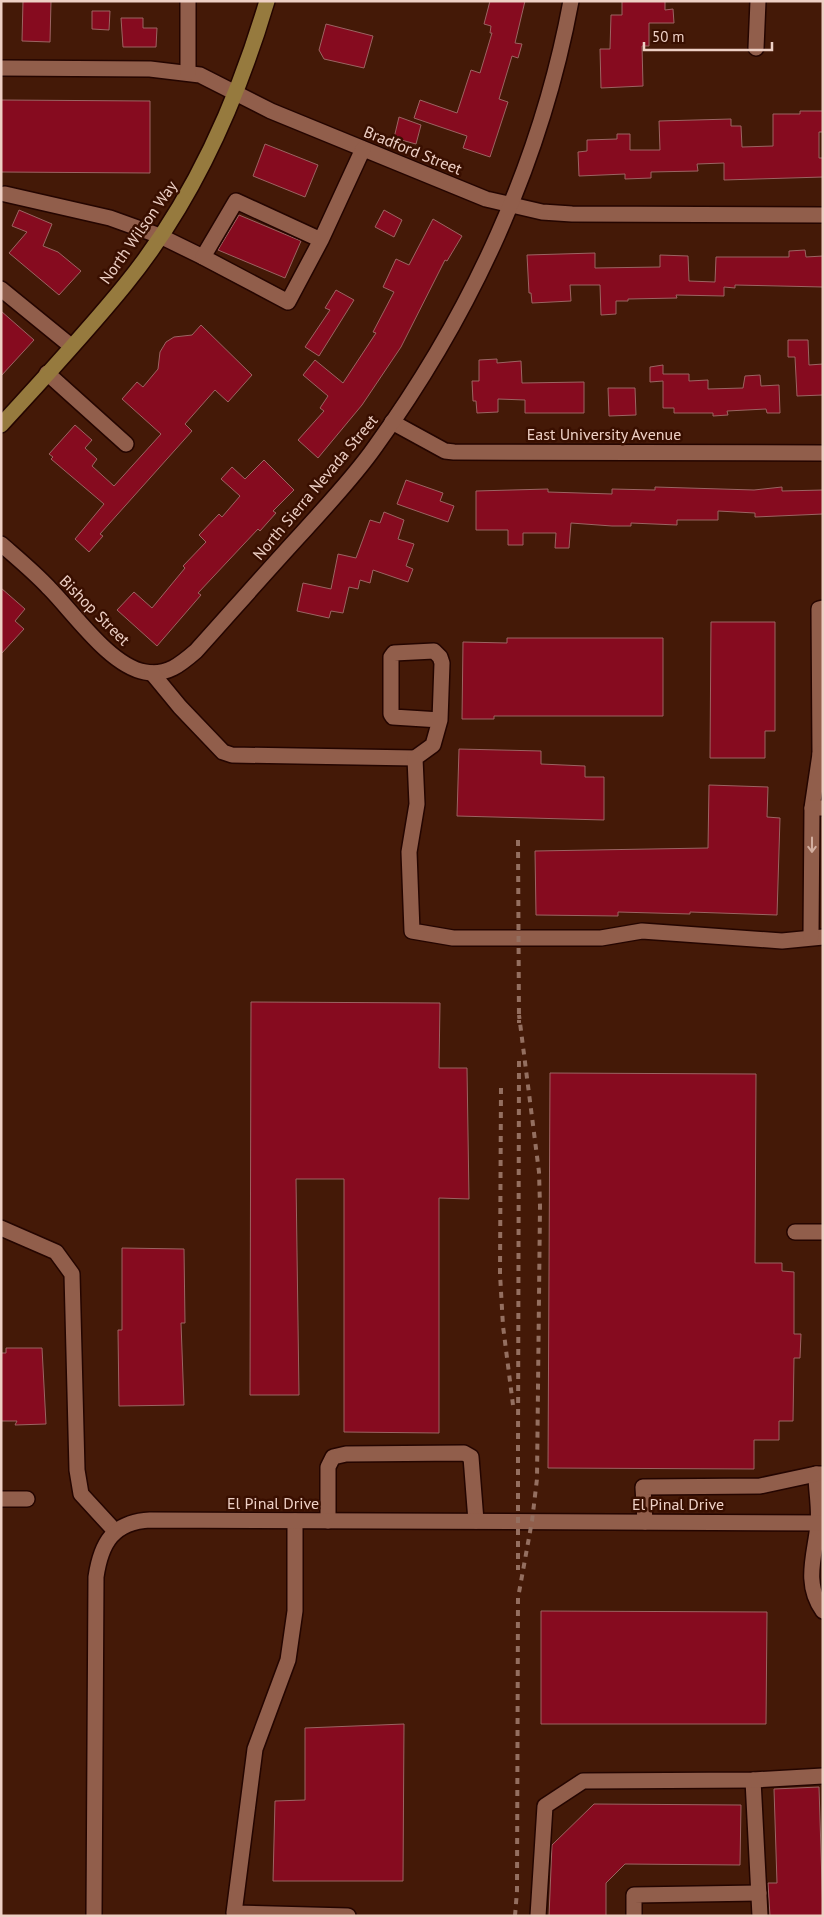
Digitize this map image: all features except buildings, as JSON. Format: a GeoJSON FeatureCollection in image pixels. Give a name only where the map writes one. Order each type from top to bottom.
{"type":"FeatureCollection","features":[{"type":"Feature","properties":{"kind":"main road","name":"North Wilson Way"},"geometry":{"type":"LineString","coordinates":[[1,425],[126,285],[160,236],[192,184],[218,133],[248,64],[267,1]]}},
{"type":"Feature","properties":{"kind":"street"},"geometry":{"type":"LineString","coordinates":[[188,1],[188,73]]}},
{"type":"Feature","properties":{"kind":"street","name":"North Sierra Nevada Street"},"geometry":{"type":"LineString","coordinates":[[176,668],[196,651],[328,504],[374,448],[432,363],[472,290],[524,174],[549,96],[570,1]]}},
{"type":"Feature","properties":{"kind":"street"},"geometry":{"type":"LineString","coordinates":[[756,48],[758,1]]}},
{"type":"Feature","properties":{"kind":"street","name":"Bradford Street"},"geometry":{"type":"LineString","coordinates":[[1,68],[150,69],[200,75],[271,111],[486,199],[542,212],[572,214],[823,215]]}},
{"type":"Feature","properties":{"kind":"street"},"geometry":{"type":"LineString","coordinates":[[4,194],[110,218],[160,236],[288,302],[321,240],[363,149]]}},
{"type":"Feature","properties":{"kind":"street"},"geometry":{"type":"LineString","coordinates":[[203,257],[236,201],[321,240]]}},
{"type":"Feature","properties":{"kind":"street"},"geometry":{"type":"LineString","coordinates":[[1,288],[72,346]]}},
{"type":"Feature","properties":{"kind":"street"},"geometry":{"type":"LineString","coordinates":[[47,374],[126,444]]}},
{"type":"Feature","properties":{"kind":"street","name":"East University Avenue"},"geometry":{"type":"LineString","coordinates":[[392,422],[445,451],[454,452],[823,453]]}},
{"type":"Feature","properties":{"kind":"street","name":"Bishop Street"},"geometry":{"type":"LineString","coordinates":[[1,544],[50,588],[88,632],[118,659],[135,670],[152,672],[176,668]]}},
{"type":"Feature","properties":{"kind":"street"},"geometry":{"type":"LineString","coordinates":[[414,758],[417,804],[409,852],[412,931],[453,938],[601,938],[642,931],[782,942],[817,937],[817,808],[821,754],[819,609],[823,608]]}},
{"type":"Feature","properties":{"kind":"street"},"geometry":{"type":"LineString","coordinates":[[152,672],[180,707],[223,752],[232,755],[414,758],[432,745],[440,720],[440,657],[434,651],[394,653],[391,657],[391,714],[393,717],[440,720]]}},
{"type":"Feature","properties":{"kind":"street"},"geometry":{"type":"LineString","coordinates":[[1,1228],[56,1252],[72,1274],[77,1470],[81,1494],[115,1531],[99,1557],[96,1576],[94,1916]]}},
{"type":"Feature","properties":{"kind":"street"},"geometry":{"type":"LineString","coordinates":[[795,1232],[823,1232]]}},
{"type":"Feature","properties":{"kind":"street"},"geometry":{"type":"LineString","coordinates":[[328,1520],[328,1467],[333,1457],[346,1454],[464,1453],[472,1457],[474,1466],[476,1521]]}},
{"type":"Feature","properties":{"kind":"street"},"geometry":{"type":"LineString","coordinates":[[645,1522],[643,1487],[760,1486],[820,1474],[821,1523],[811,1573],[811,1586],[817,1603],[823,1611]]}},
{"type":"Feature","properties":{"kind":"street"},"geometry":{"type":"LineString","coordinates":[[1,1499],[27,1499]]}},
{"type":"Feature","properties":{"kind":"street","name":"El Pinal Drive"},"geometry":{"type":"LineString","coordinates":[[115,1531],[139,1521],[150,1520],[821,1523]]}},
{"type":"Feature","properties":{"kind":"street"},"geometry":{"type":"LineString","coordinates":[[295,1520],[295,1612],[290,1650],[255,1749],[234,1913],[348,1916]]}},
{"type":"Feature","properties":{"kind":"street"},"geometry":{"type":"LineString","coordinates":[[538,1916],[545,1806],[583,1781],[753,1780],[823,1776]]}},
{"type":"Feature","properties":{"kind":"street"},"geometry":{"type":"LineString","coordinates":[[753,1780],[760,1916]]}},
{"type":"Feature","properties":{"kind":"street"},"geometry":{"type":"LineString","coordinates":[[634,1916],[634,1895],[758,1893]]}},
{"type":"Feature","properties":{"kind":"railway"},"geometry":{"type":"LineString","coordinates":[[518,840],[519,1023]]}},
{"type":"Feature","properties":{"kind":"railway"},"geometry":{"type":"LineString","coordinates":[[515,1916],[517,1891],[518,1598],[532,1521],[537,1479],[540,1206],[539,1172],[519,1015]]}},
{"type":"Feature","properties":{"kind":"railway"},"geometry":{"type":"LineString","coordinates":[[518,1451],[519,1060]]}},
{"type":"Feature","properties":{"kind":"railway"},"geometry":{"type":"LineString","coordinates":[[501,1088],[500,1274],[503,1326],[513,1405]]}},
{"type":"Feature","properties":{"kind":"railway"},"geometry":{"type":"LineString","coordinates":[[518,1445],[518,1570]]}}]}
